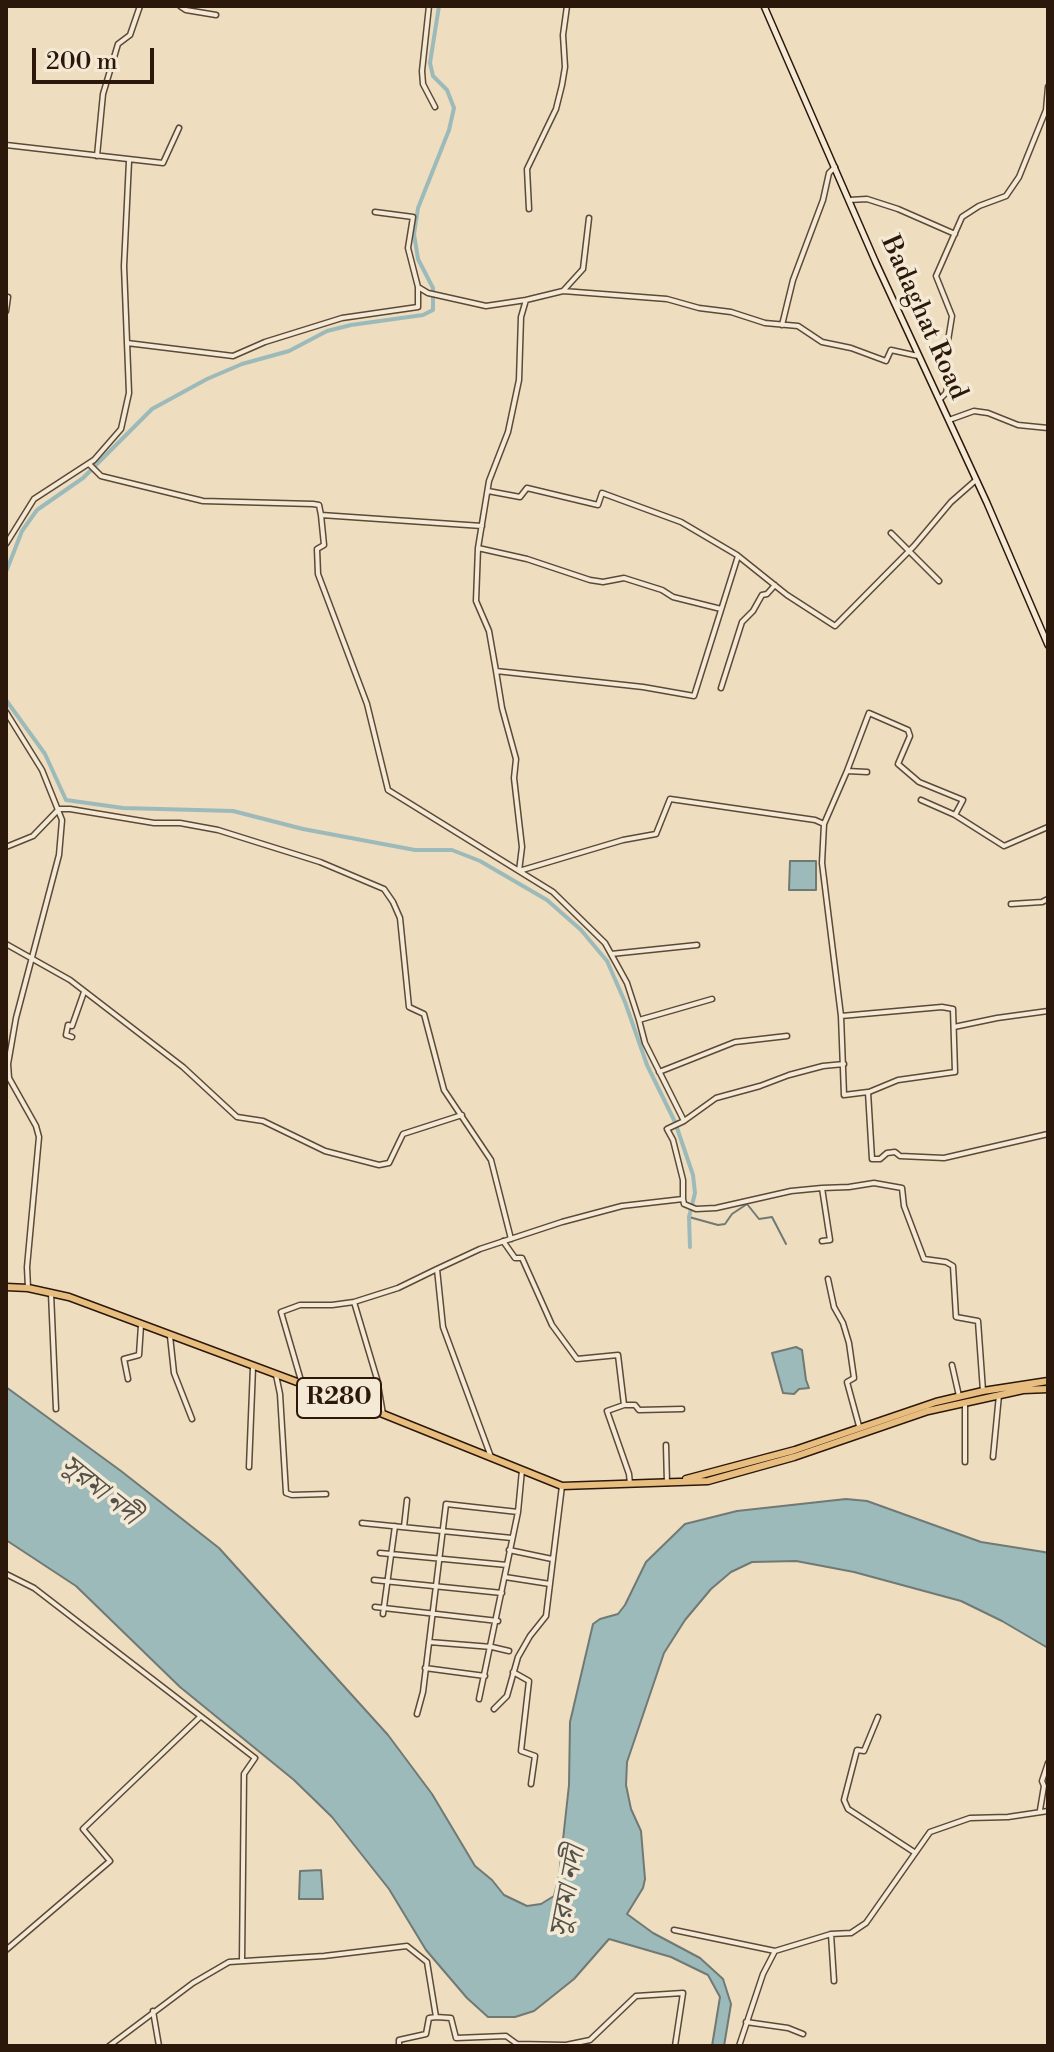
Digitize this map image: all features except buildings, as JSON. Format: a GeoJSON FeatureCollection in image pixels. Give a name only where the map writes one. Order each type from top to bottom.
{"type":"FeatureCollection","features":[{"type":"Feature","properties":{"kind":"main road","name":"Badaghat Road"},"geometry":{"type":"LineString","coordinates":[[764,6],[1048,645]]}},
{"type":"Feature","properties":{"kind":"main road","name":"R280"},"geometry":{"type":"LineString","coordinates":[[6,1287],[28,1288],[69,1297],[383,1414],[562,1486],[671,1483],[746,1466]]}},
{"type":"Feature","properties":{"kind":"main road"},"geometry":{"type":"LineString","coordinates":[[746,1466],[859,1426],[959,1396],[1048,1381]]}},
{"type":"Feature","properties":{"kind":"main road"},"geometry":{"type":"LineString","coordinates":[[746,1466],[794,1457],[889,1423],[965,1402],[1023,1390],[1048,1389]]}},
{"type":"Feature","properties":{"kind":"street"},"geometry":{"type":"LineString","coordinates":[[97,156],[103,94],[118,44],[130,35],[140,6]]}},
{"type":"Feature","properties":{"kind":"street"},"geometry":{"type":"LineString","coordinates":[[180,6],[186,10],[216,15]]}},
{"type":"Feature","properties":{"kind":"street"},"geometry":{"type":"LineString","coordinates":[[429,6],[422,71],[423,84],[435,107]]}},
{"type":"Feature","properties":{"kind":"street"},"geometry":{"type":"LineString","coordinates":[[529,209],[527,169],[556,109],[562,85],[567,6]]}},
{"type":"Feature","properties":{"kind":"street"},"geometry":{"type":"LineString","coordinates":[[938,401],[946,393],[946,353],[952,316],[936,276],[962,217],[979,206],[1006,196],[1019,177],[1047,110],[1048,87]]}},
{"type":"Feature","properties":{"kind":"street"},"geometry":{"type":"LineString","coordinates":[[6,145],[163,163],[179,128]]}},
{"type":"Feature","properties":{"kind":"street"},"geometry":{"type":"LineString","coordinates":[[6,544],[34,499],[89,464],[121,429],[129,393],[124,266],[129,161]]}},
{"type":"Feature","properties":{"kind":"street"},"geometry":{"type":"LineString","coordinates":[[782,325],[793,280],[823,200],[829,173],[835,167]]}},
{"type":"Feature","properties":{"kind":"street"},"geometry":{"type":"LineString","coordinates":[[849,200],[867,199],[954,231],[955,234]]}},
{"type":"Feature","properties":{"kind":"street"},"geometry":{"type":"LineString","coordinates":[[127,343],[233,356],[265,342],[342,318],[418,307],[418,287],[408,248],[413,217],[375,212]]}},
{"type":"Feature","properties":{"kind":"street"},"geometry":{"type":"LineString","coordinates":[[563,291],[583,269],[589,218]]}},
{"type":"Feature","properties":{"kind":"street"},"geometry":{"type":"LineString","coordinates":[[418,287],[438,297],[486,306],[563,291],[667,299],[798,326],[822,342],[851,348],[886,361],[891,350],[918,356]]}},
{"type":"Feature","properties":{"kind":"street"},"geometry":{"type":"LineString","coordinates":[[6,311],[8,297]]}},
{"type":"Feature","properties":{"kind":"street"},"geometry":{"type":"LineString","coordinates":[[519,871],[522,847],[514,778],[516,759],[502,708],[489,631],[476,601],[478,548],[489,481],[508,432],[519,380],[521,317],[526,300]]}},
{"type":"Feature","properties":{"kind":"street"},"geometry":{"type":"LineString","coordinates":[[947,421],[974,411],[1018,425],[1048,428]]}},
{"type":"Feature","properties":{"kind":"street"},"geometry":{"type":"LineString","coordinates":[[89,464],[97,473],[137,486],[203,501],[319,505],[324,545],[317,549],[318,574],[367,704],[388,790],[553,892],[597,934],[627,983],[645,1043],[682,1122]]}},
{"type":"Feature","properties":{"kind":"street"},"geometry":{"type":"LineString","coordinates":[[488,491],[520,497],[527,488],[598,505],[602,493],[681,522],[738,556],[835,626],[951,502],[976,480]]}},
{"type":"Feature","properties":{"kind":"street"},"geometry":{"type":"LineString","coordinates":[[321,515],[482,526]]}},
{"type":"Feature","properties":{"kind":"street"},"geometry":{"type":"LineString","coordinates":[[891,533],[939,581]]}},
{"type":"Feature","properties":{"kind":"street"},"geometry":{"type":"LineString","coordinates":[[478,548],[527,559],[590,580],[603,582],[624,578],[662,590],[673,597],[721,609]]}},
{"type":"Feature","properties":{"kind":"street"},"geometry":{"type":"LineString","coordinates":[[496,671],[643,687],[694,696],[738,556]]}},
{"type":"Feature","properties":{"kind":"street"},"geometry":{"type":"LineString","coordinates":[[721,688],[742,622],[762,595],[775,585]]}},
{"type":"Feature","properties":{"kind":"street"},"geometry":{"type":"LineString","coordinates":[[6,712],[42,770],[62,820],[59,855],[16,1018],[8,1064],[9,1078],[39,1137],[27,1267],[28,1288]]}},
{"type":"Feature","properties":{"kind":"street"},"geometry":{"type":"LineString","coordinates":[[841,1016],[950,1007],[953,1009],[955,1072],[898,1080],[868,1092],[844,1095],[841,1016],[822,863],[824,824],[869,713],[908,730],[910,736],[898,764],[919,782],[963,800],[955,815]]}},
{"type":"Feature","properties":{"kind":"street"},"geometry":{"type":"LineString","coordinates":[[847,771],[867,772]]}},
{"type":"Feature","properties":{"kind":"street"},"geometry":{"type":"LineString","coordinates":[[519,871],[623,840],[656,834],[670,799],[815,820],[824,824]]}},
{"type":"Feature","properties":{"kind":"street"},"geometry":{"type":"LineString","coordinates":[[921,800],[955,815],[1004,846],[1048,827]]}},
{"type":"Feature","properties":{"kind":"street"},"geometry":{"type":"LineString","coordinates":[[6,847],[33,836],[59,809]]}},
{"type":"Feature","properties":{"kind":"street"},"geometry":{"type":"LineString","coordinates":[[59,809],[218,830],[320,862],[384,889],[400,918],[409,1007],[424,1014],[444,1090],[491,1160],[511,1239]]}},
{"type":"Feature","properties":{"kind":"street"},"geometry":{"type":"LineString","coordinates":[[1011,904],[1048,899]]}},
{"type":"Feature","properties":{"kind":"street"},"geometry":{"type":"LineString","coordinates":[[6,944],[70,980],[183,1067],[237,1117],[263,1121],[338,1154],[379,1165],[389,1163],[403,1134],[462,1115]]}},
{"type":"Feature","properties":{"kind":"street"},"geometry":{"type":"LineString","coordinates":[[611,954],[697,945]]}},
{"type":"Feature","properties":{"kind":"street"},"geometry":{"type":"LineString","coordinates":[[72,1037],[66,1035],[68,1025],[72,1026],[84,992]]}},
{"type":"Feature","properties":{"kind":"street"},"geometry":{"type":"LineString","coordinates":[[639,1020],[712,999]]}},
{"type":"Feature","properties":{"kind":"street"},"geometry":{"type":"LineString","coordinates":[[954,1027],[1048,1011]]}},
{"type":"Feature","properties":{"kind":"street"},"geometry":{"type":"LineString","coordinates":[[659,1072],[735,1042],[787,1036]]}},
{"type":"Feature","properties":{"kind":"street"},"geometry":{"type":"LineString","coordinates":[[684,1202],[683,1180],[668,1128],[716,1098],[789,1075],[844,1064]]}},
{"type":"Feature","properties":{"kind":"street"},"geometry":{"type":"LineString","coordinates":[[868,1092],[873,1160],[895,1152],[900,1156],[944,1158],[1048,1134]]}},
{"type":"Feature","properties":{"kind":"street"},"geometry":{"type":"LineString","coordinates":[[303,1385],[281,1312],[300,1305],[354,1302],[398,1288],[503,1241],[622,1206],[684,1202],[696,1209],[716,1208],[791,1191],[874,1183],[902,1188],[904,1206],[924,1259],[953,1266],[956,1317],[978,1321],[983,1391]]}},
{"type":"Feature","properties":{"kind":"street"},"geometry":{"type":"LineString","coordinates":[[822,1188],[830,1240],[822,1241]]}},
{"type":"Feature","properties":{"kind":"street"},"geometry":{"type":"LineString","coordinates":[[503,1241],[515,1258],[522,1258],[552,1325],[577,1359],[618,1355],[624,1405]]}},
{"type":"Feature","properties":{"kind":"street"},"geometry":{"type":"LineString","coordinates":[[437,1269],[443,1327],[491,1457]]}},
{"type":"Feature","properties":{"kind":"street"},"geometry":{"type":"LineString","coordinates":[[828,1279],[834,1307],[849,1343],[854,1378],[847,1382],[859,1426]]}},
{"type":"Feature","properties":{"kind":"street"},"geometry":{"type":"LineString","coordinates":[[51,1293],[56,1409]]}},
{"type":"Feature","properties":{"kind":"street"},"geometry":{"type":"LineString","coordinates":[[354,1302],[377,1379],[383,1414]]}},
{"type":"Feature","properties":{"kind":"street"},"geometry":{"type":"LineString","coordinates":[[128,1379],[124,1359],[139,1355],[141,1325]]}},
{"type":"Feature","properties":{"kind":"street"},"geometry":{"type":"LineString","coordinates":[[170,1336],[174,1373],[192,1419]]}},
{"type":"Feature","properties":{"kind":"street"},"geometry":{"type":"LineString","coordinates":[[952,1365],[959,1396]]}},
{"type":"Feature","properties":{"kind":"street"},"geometry":{"type":"LineString","coordinates":[[249,1467],[253,1367]]}},
{"type":"Feature","properties":{"kind":"street"},"geometry":{"type":"LineString","coordinates":[[276,1375],[286,1493],[326,1494]]}},
{"type":"Feature","properties":{"kind":"street"},"geometry":{"type":"LineString","coordinates":[[993,1457],[999,1395]]}},
{"type":"Feature","properties":{"kind":"street"},"geometry":{"type":"LineString","coordinates":[[965,1402],[965,1462]]}},
{"type":"Feature","properties":{"kind":"street"},"geometry":{"type":"LineString","coordinates":[[630,1485],[607,1411],[624,1405],[635,1405],[639,1410],[682,1409]]}},
{"type":"Feature","properties":{"kind":"street"},"geometry":{"type":"LineString","coordinates":[[666,1445],[671,1483]]}},
{"type":"Feature","properties":{"kind":"street"},"geometry":{"type":"LineString","coordinates":[[479,1699],[498,1621],[518,1512],[522,1468]]}},
{"type":"Feature","properties":{"kind":"street"},"geometry":{"type":"LineString","coordinates":[[494,1709],[507,1696],[513,1672],[530,1636],[546,1616],[562,1486]]}},
{"type":"Feature","properties":{"kind":"street"},"geometry":{"type":"LineString","coordinates":[[404,1527],[407,1500]]}},
{"type":"Feature","properties":{"kind":"street"},"geometry":{"type":"LineString","coordinates":[[417,1714],[423,1692],[446,1504],[518,1512]]}},
{"type":"Feature","properties":{"kind":"street"},"geometry":{"type":"LineString","coordinates":[[362,1523],[512,1538]]}},
{"type":"Feature","properties":{"kind":"street"},"geometry":{"type":"LineString","coordinates":[[383,1611],[395,1526]]}},
{"type":"Feature","properties":{"kind":"street"},"geometry":{"type":"LineString","coordinates":[[509,1550],[552,1559]]}},
{"type":"Feature","properties":{"kind":"street"},"geometry":{"type":"LineString","coordinates":[[380,1553],[507,1565]]}},
{"type":"Feature","properties":{"kind":"street"},"geometry":{"type":"LineString","coordinates":[[6,1574],[34,1588],[255,1758],[244,1774],[242,1961]]}},
{"type":"Feature","properties":{"kind":"street"},"geometry":{"type":"LineString","coordinates":[[505,1577],[550,1584]]}},
{"type":"Feature","properties":{"kind":"street"},"geometry":{"type":"LineString","coordinates":[[374,1580],[502,1593]]}},
{"type":"Feature","properties":{"kind":"street"},"geometry":{"type":"LineString","coordinates":[[375,1607],[383,1611],[498,1621]]}},
{"type":"Feature","properties":{"kind":"street"},"geometry":{"type":"LineString","coordinates":[[429,1642],[509,1651]]}},
{"type":"Feature","properties":{"kind":"street"},"geometry":{"type":"LineString","coordinates":[[425,1668],[485,1676]]}},
{"type":"Feature","properties":{"kind":"street"},"geometry":{"type":"LineString","coordinates":[[513,1672],[529,1681],[521,1751],[535,1756],[531,1784]]}},
{"type":"Feature","properties":{"kind":"street"},"geometry":{"type":"LineString","coordinates":[[6,1950],[110,1861],[83,1829],[200,1717]]}},
{"type":"Feature","properties":{"kind":"street"},"geometry":{"type":"LineString","coordinates":[[878,1717],[864,1751],[857,1750],[844,1800],[848,1809],[914,1852]]}},
{"type":"Feature","properties":{"kind":"street"},"geometry":{"type":"LineString","coordinates":[[1040,1810],[1042,1781],[1048,1763]]}},
{"type":"Feature","properties":{"kind":"street"},"geometry":{"type":"LineString","coordinates":[[674,1930],[775,1951],[831,1934],[851,1933],[866,1923],[914,1852],[939,1826],[970,1818],[1008,1817],[1048,1811]]}},
{"type":"Feature","properties":{"kind":"street"},"geometry":{"type":"LineString","coordinates":[[831,1934],[834,1981]]}},
{"type":"Feature","properties":{"kind":"street"},"geometry":{"type":"LineString","coordinates":[[109,2046],[153,2011],[229,1962],[324,1956],[407,1946],[427,1962],[436,2017]]}},
{"type":"Feature","properties":{"kind":"street"},"geometry":{"type":"LineString","coordinates":[[739,2046],[763,1974],[775,1951]]}},
{"type":"Feature","properties":{"kind":"street"},"geometry":{"type":"LineString","coordinates":[[399,2046],[399,2040],[426,2034],[429,2018],[436,2017],[451,2018],[455,2038],[506,2036],[517,2044],[566,2045],[590,2040],[636,1996],[664,1992],[683,1993],[675,2046]]}},
{"type":"Feature","properties":{"kind":"street"},"geometry":{"type":"LineString","coordinates":[[153,2011],[159,2046]]}},
{"type":"Feature","properties":{"kind":"street"},"geometry":{"type":"LineString","coordinates":[[746,2022],[788,2028],[803,2034]]}},
{"type":"Feature","properties":{"kind":"water"},"geometry":{"type":"Polygon","coordinates":[[[790,861],[816,861],[816,890],[789,890],[790,861]]]}},
{"type":"Feature","properties":{"kind":"water"},"geometry":{"type":"Polygon","coordinates":[[[796,1347],[802,1350],[809,1388],[799,1389],[794,1394],[783,1393],[772,1353],[796,1347]]]}},
{"type":"Feature","properties":{"kind":"water","name":"সুরমা নদী"},"geometry":{"type":"Polygon","coordinates":[[[6,1387],[219,1548],[388,1735],[432,1794],[475,1866],[504,1895],[527,1906],[541,1904],[554,1896],[559,1876],[569,1785],[570,1722],[593,1624],[618,1614],[646,1562],[685,1524],[737,1511],[846,1499],[867,1501],[981,1542],[1048,1553],[1048,1648],[961,1601],[854,1572],[796,1561],[752,1562],[731,1572],[711,1589],[685,1620],[664,1653],[627,1762],[626,1785],[631,1809],[641,1831],[645,1879],[627,1914],[653,1933],[700,1958],[723,1979],[731,2004],[724,2046],[712,2046],[720,1997],[708,1975],[671,1957],[609,1939],[574,1979],[534,2011],[515,2017],[488,2017],[467,1998],[426,1950],[389,1889],[332,1817],[294,1780],[180,1687],[76,1586],[6,1540],[6,1387]]]}},
{"type":"Feature","properties":{"kind":"water"},"geometry":{"type":"Polygon","coordinates":[[[321,1870],[323,1899],[299,1899],[300,1871],[321,1870]]]}},
{"type":"Feature","properties":{"kind":"waterway"},"geometry":{"type":"LineString","coordinates":[[6,572],[22,531],[37,510],[83,478],[152,409],[207,379],[242,364],[289,351],[327,331],[423,315],[433,310],[433,288],[418,259],[414,234],[418,208],[449,130],[454,108],[447,90],[433,76],[430,63],[439,6]]}},
{"type":"Feature","properties":{"kind":"waterway"},"geometry":{"type":"LineString","coordinates":[[6,700],[45,754],[66,800],[123,808],[233,811],[303,829],[415,850],[452,850],[480,861],[547,900],[581,930],[607,961],[647,1065],[675,1122],[693,1175],[695,1193],[689,1217],[690,1247]]}},
{"type":"Feature","properties":{"kind":"waterway"},"geometry":{"type":"LineString","coordinates":[[689,1217],[725,1224],[732,1214],[747,1204],[759,1219],[772,1217],[786,1244]]}}]}
